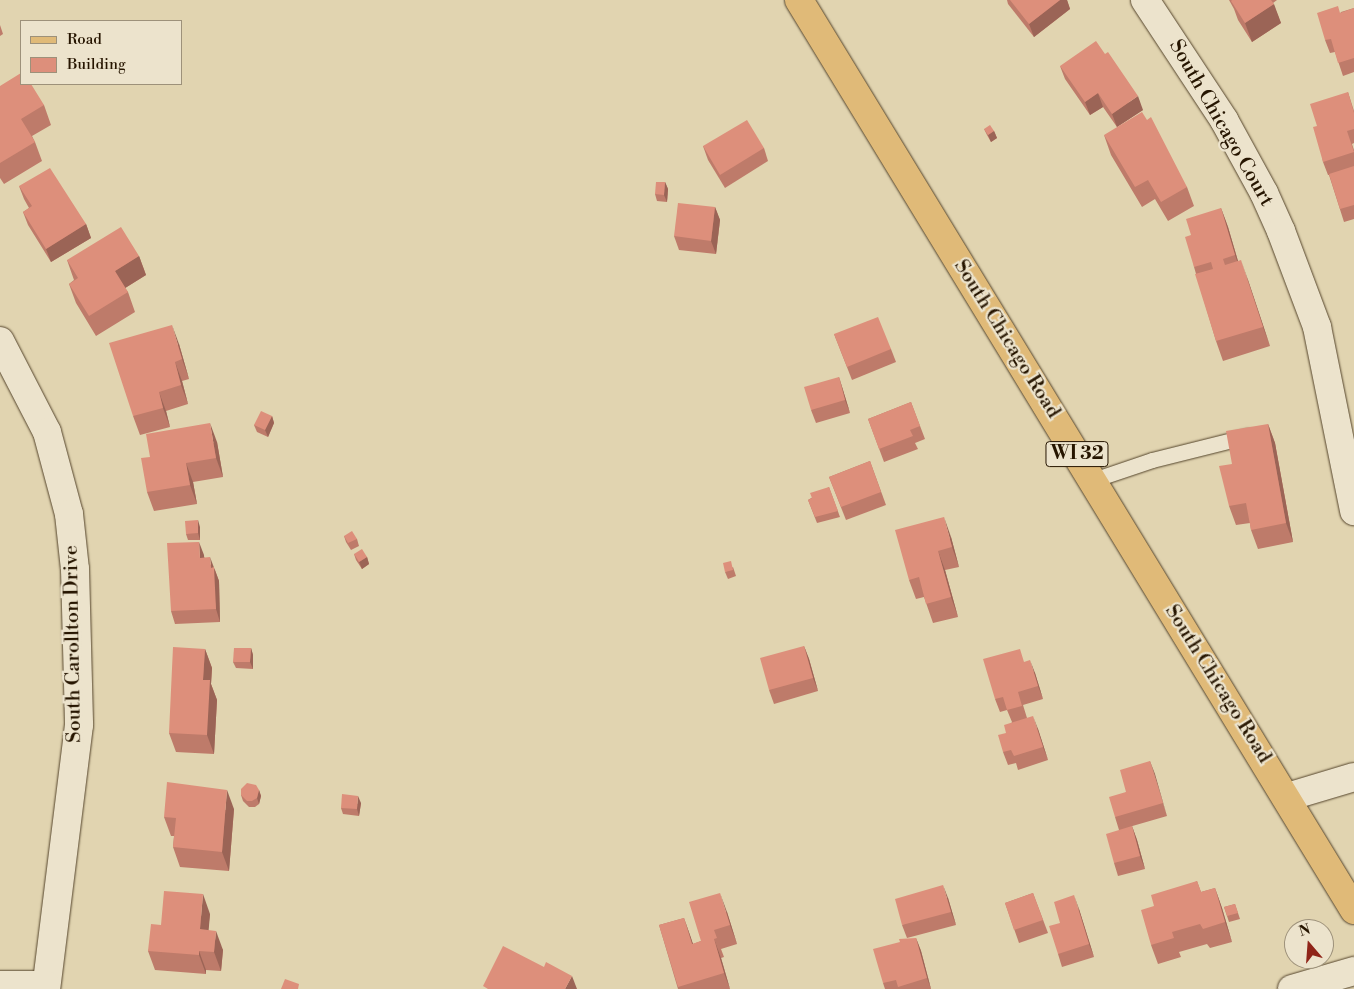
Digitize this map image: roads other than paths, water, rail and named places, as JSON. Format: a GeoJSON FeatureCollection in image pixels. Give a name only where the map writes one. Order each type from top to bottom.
{"type":"FeatureCollection","features":[{"type":"Feature","properties":{"kind":"main road","name":"South Chicago Road"},"geometry":{"type":"LineString","coordinates":[[799,0],[1287,797],[1354,910]]}},
{"type":"Feature","properties":{"kind":"street","name":"South Chicago Court"},"geometry":{"type":"LineString","coordinates":[[1145,0],[1224,120],[1264,193],[1281,232],[1317,327],[1354,511]]}},
{"type":"Feature","properties":{"kind":"street","name":"South Carollton Drive"},"geometry":{"type":"LineString","coordinates":[[0,341],[47,432],[69,514],[75,569],[79,725],[46,987]]}},
{"type":"Feature","properties":{"kind":"street"},"geometry":{"type":"LineString","coordinates":[[1287,797],[1354,777]]}},
{"type":"Feature","properties":{"kind":"street"},"geometry":{"type":"LineString","coordinates":[[1292,989],[1354,971]]}},
{"type":"Feature","properties":{"kind":"street"},"geometry":{"type":"LineString","coordinates":[[0,985],[46,987]]}},
{"type":"Feature","properties":{"kind":"lane"},"geometry":{"type":"LineString","coordinates":[[1093,480],[1152,460],[1261,432]]}}]}
